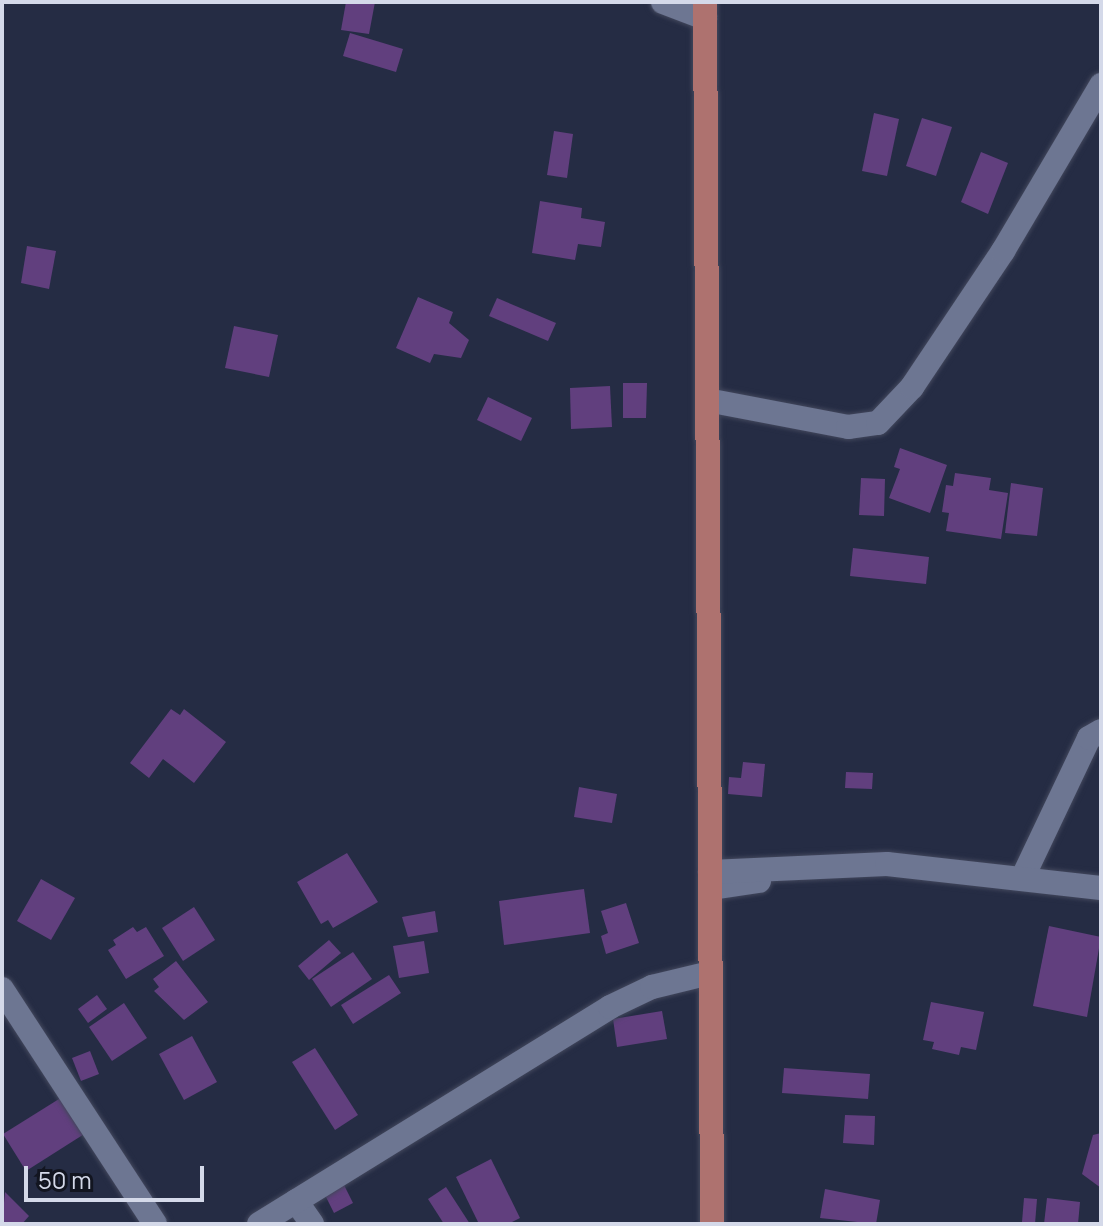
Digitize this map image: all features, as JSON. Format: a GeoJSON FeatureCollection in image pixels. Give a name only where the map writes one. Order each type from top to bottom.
{"type":"FeatureCollection","features":[{"type":"Feature","properties":{"kind":"main road"},"geometry":{"type":"LineString","coordinates":[[705,10],[712,1224]]}},
{"type":"Feature","properties":{"kind":"street"},"geometry":{"type":"LineString","coordinates":[[663,2],[705,10]]}},
{"type":"Feature","properties":{"kind":"street"},"geometry":{"type":"LineString","coordinates":[[707,400],[848,427],[878,423],[912,387],[1003,251],[1101,85]]}},
{"type":"Feature","properties":{"kind":"street"},"geometry":{"type":"LineString","coordinates":[[1022,879],[1089,738],[1101,731]]}},
{"type":"Feature","properties":{"kind":"street"},"geometry":{"type":"LineString","coordinates":[[759,881],[711,888],[710,872],[887,864],[1101,888]]}},
{"type":"Feature","properties":{"kind":"street"},"geometry":{"type":"LineString","coordinates":[[259,1224],[610,1007],[652,987],[710,973]]}},
{"type":"Feature","properties":{"kind":"street"},"geometry":{"type":"LineString","coordinates":[[2,989],[155,1224]]}},
{"type":"Feature","properties":{"kind":"street"},"geometry":{"type":"LineString","coordinates":[[296,1201],[312,1224]]}},
{"type":"Feature","properties":{"kind":"building"},"geometry":{"type":"Polygon","coordinates":[[[346,2],[375,2],[369,34],[341,30],[346,2]]]}},
{"type":"Feature","properties":{"kind":"building"},"geometry":{"type":"Polygon","coordinates":[[[350,33],[403,49],[396,72],[343,56],[350,33]]]}},
{"type":"Feature","properties":{"kind":"building"},"geometry":{"type":"Polygon","coordinates":[[[874,113],[899,119],[887,176],[862,171],[874,113]]]}},
{"type":"Feature","properties":{"kind":"building"},"geometry":{"type":"Polygon","coordinates":[[[922,118],[952,127],[936,176],[906,166],[922,118]]]}},
{"type":"Feature","properties":{"kind":"building"},"geometry":{"type":"Polygon","coordinates":[[[554,131],[573,134],[567,178],[547,175],[554,131]]]}},
{"type":"Feature","properties":{"kind":"building"},"geometry":{"type":"Polygon","coordinates":[[[981,152],[1008,163],[988,214],[961,202],[981,152]]]}},
{"type":"Feature","properties":{"kind":"building"},"geometry":{"type":"Polygon","coordinates":[[[540,201],[582,208],[581,218],[605,222],[601,247],[578,244],[575,260],[532,253],[540,201]]]}},
{"type":"Feature","properties":{"kind":"building"},"geometry":{"type":"Polygon","coordinates":[[[27,246],[56,251],[49,289],[21,283],[27,246]]]}},
{"type":"Feature","properties":{"kind":"building"},"geometry":{"type":"Polygon","coordinates":[[[418,297],[453,312],[449,323],[469,340],[461,358],[434,354],[430,363],[396,348],[418,297]]]}},
{"type":"Feature","properties":{"kind":"building"},"geometry":{"type":"Polygon","coordinates":[[[497,298],[556,323],[548,341],[489,316],[497,298]]]}},
{"type":"Feature","properties":{"kind":"building"},"geometry":{"type":"Polygon","coordinates":[[[234,326],[278,335],[269,377],[225,368],[234,326]]]}},
{"type":"Feature","properties":{"kind":"building"},"geometry":{"type":"Polygon","coordinates":[[[623,383],[647,383],[646,418],[623,418],[623,383]]]}},
{"type":"Feature","properties":{"kind":"building"},"geometry":{"type":"Polygon","coordinates":[[[610,386],[612,427],[571,429],[570,388],[610,386]]]}},
{"type":"Feature","properties":{"kind":"building"},"geometry":{"type":"Polygon","coordinates":[[[488,397],[532,418],[521,441],[477,420],[488,397]]]}},
{"type":"Feature","properties":{"kind":"building"},"geometry":{"type":"Polygon","coordinates":[[[900,448],[947,465],[930,513],[889,498],[900,469],[894,467],[900,448]]]}},
{"type":"Feature","properties":{"kind":"building"},"geometry":{"type":"Polygon","coordinates":[[[955,473],[991,478],[989,490],[1008,493],[1001,539],[946,531],[949,513],[942,512],[946,485],[953,486],[955,473]]]}},
{"type":"Feature","properties":{"kind":"building"},"geometry":{"type":"Polygon","coordinates":[[[861,478],[885,479],[884,516],[859,515],[861,478]]]}},
{"type":"Feature","properties":{"kind":"building"},"geometry":{"type":"Polygon","coordinates":[[[1011,483],[1043,488],[1037,536],[1005,533],[1011,483]]]}},
{"type":"Feature","properties":{"kind":"building"},"geometry":{"type":"Polygon","coordinates":[[[853,548],[929,557],[926,584],[850,576],[853,548]]]}},
{"type":"Feature","properties":{"kind":"building"},"geometry":{"type":"Polygon","coordinates":[[[171,709],[180,715],[184,709],[226,742],[194,783],[163,759],[149,778],[130,763],[171,709]]]}},
{"type":"Feature","properties":{"kind":"building"},"geometry":{"type":"Polygon","coordinates":[[[743,762],[765,764],[762,797],[728,794],[729,777],[741,778],[743,762]]]}},
{"type":"Feature","properties":{"kind":"building"},"geometry":{"type":"Polygon","coordinates":[[[846,772],[873,773],[872,789],[845,788],[846,772]]]}},
{"type":"Feature","properties":{"kind":"building"},"geometry":{"type":"Polygon","coordinates":[[[579,787],[617,794],[612,823],[574,817],[579,787]]]}},
{"type":"Feature","properties":{"kind":"building"},"geometry":{"type":"Polygon","coordinates":[[[347,853],[378,902],[333,928],[328,920],[321,924],[297,882],[347,853]]]}},
{"type":"Feature","properties":{"kind":"building"},"geometry":{"type":"Polygon","coordinates":[[[41,879],[75,898],[51,940],[17,921],[41,879]]]}},
{"type":"Feature","properties":{"kind":"building"},"geometry":{"type":"Polygon","coordinates":[[[584,889],[590,933],[504,945],[499,901],[584,889]]]}},
{"type":"Feature","properties":{"kind":"building"},"geometry":{"type":"Polygon","coordinates":[[[626,903],[639,943],[606,954],[601,936],[608,933],[601,911],[626,903]]]}},
{"type":"Feature","properties":{"kind":"building"},"geometry":{"type":"Polygon","coordinates":[[[194,907],[215,940],[183,961],[162,928],[194,907]]]}},
{"type":"Feature","properties":{"kind":"building"},"geometry":{"type":"Polygon","coordinates":[[[435,911],[438,932],[408,937],[402,917],[435,911]]]}},
{"type":"Feature","properties":{"kind":"building"},"geometry":{"type":"Polygon","coordinates":[[[1049,926],[1101,937],[1087,1017],[1033,1006],[1049,926]]]}},
{"type":"Feature","properties":{"kind":"building"},"geometry":{"type":"Polygon","coordinates":[[[133,927],[137,932],[146,927],[164,956],[126,979],[108,950],[116,945],[113,940],[133,927]]]}},
{"type":"Feature","properties":{"kind":"building"},"geometry":{"type":"Polygon","coordinates":[[[329,940],[341,953],[309,980],[298,966],[329,940]]]}},
{"type":"Feature","properties":{"kind":"building"},"geometry":{"type":"Polygon","coordinates":[[[424,941],[429,973],[399,978],[393,946],[424,941]]]}},
{"type":"Feature","properties":{"kind":"building"},"geometry":{"type":"Polygon","coordinates":[[[353,952],[372,979],[331,1007],[312,979],[353,952]]]}},
{"type":"Feature","properties":{"kind":"building"},"geometry":{"type":"Polygon","coordinates":[[[176,961],[208,1002],[184,1020],[154,991],[159,987],[153,979],[176,961]]]}},
{"type":"Feature","properties":{"kind":"building"},"geometry":{"type":"Polygon","coordinates":[[[389,975],[401,993],[353,1024],[341,1005],[389,975]]]}},
{"type":"Feature","properties":{"kind":"building"},"geometry":{"type":"Polygon","coordinates":[[[97,995],[107,1009],[88,1023],[78,1009],[97,995]]]}},
{"type":"Feature","properties":{"kind":"building"},"geometry":{"type":"Polygon","coordinates":[[[931,1002],[984,1012],[976,1050],[961,1047],[959,1055],[932,1049],[934,1042],[923,1040],[931,1002]]]}},
{"type":"Feature","properties":{"kind":"building"},"geometry":{"type":"Polygon","coordinates":[[[124,1003],[147,1038],[112,1061],[89,1027],[124,1003]]]}},
{"type":"Feature","properties":{"kind":"building"},"geometry":{"type":"Polygon","coordinates":[[[662,1011],[667,1039],[617,1047],[613,1019],[662,1011]]]}},
{"type":"Feature","properties":{"kind":"building"},"geometry":{"type":"Polygon","coordinates":[[[192,1036],[217,1082],[184,1100],[159,1054],[192,1036]]]}},
{"type":"Feature","properties":{"kind":"building"},"geometry":{"type":"Polygon","coordinates":[[[315,1048],[358,1115],[335,1130],[292,1062],[315,1048]]]}},
{"type":"Feature","properties":{"kind":"building"},"geometry":{"type":"Polygon","coordinates":[[[90,1051],[99,1074],[81,1081],[72,1058],[90,1051]]]}},
{"type":"Feature","properties":{"kind":"building"},"geometry":{"type":"Polygon","coordinates":[[[784,1068],[870,1074],[868,1099],[782,1093],[784,1068]]]}},
{"type":"Feature","properties":{"kind":"building"},"geometry":{"type":"Polygon","coordinates":[[[67,1094],[89,1131],[26,1171],[3,1134],[67,1094]]]}},
{"type":"Feature","properties":{"kind":"building"},"geometry":{"type":"Polygon","coordinates":[[[845,1115],[875,1116],[874,1145],[843,1143],[845,1115]]]}},
{"type":"Feature","properties":{"kind":"building"},"geometry":{"type":"Polygon","coordinates":[[[1101,1133],[1101,1188],[1082,1174],[1093,1135],[1101,1133]]]}},
{"type":"Feature","properties":{"kind":"building"},"geometry":{"type":"Polygon","coordinates":[[[491,1159],[520,1218],[508,1224],[479,1224],[456,1177],[491,1159]]]}},
{"type":"Feature","properties":{"kind":"building"},"geometry":{"type":"Polygon","coordinates":[[[341,1179],[353,1203],[334,1213],[322,1189],[341,1179]]]}},
{"type":"Feature","properties":{"kind":"building"},"geometry":{"type":"Polygon","coordinates":[[[446,1187],[470,1224],[444,1224],[428,1199],[446,1187]]]}},
{"type":"Feature","properties":{"kind":"building"},"geometry":{"type":"Polygon","coordinates":[[[825,1189],[880,1200],[876,1224],[820,1218],[825,1189]]]}},
{"type":"Feature","properties":{"kind":"building"},"geometry":{"type":"Polygon","coordinates":[[[5,1192],[29,1216],[22,1224],[2,1224],[5,1192]]]}},
{"type":"Feature","properties":{"kind":"building"},"geometry":{"type":"Polygon","coordinates":[[[1024,1198],[1037,1199],[1035,1224],[1022,1222],[1024,1198]]]}},
{"type":"Feature","properties":{"kind":"building"},"geometry":{"type":"Polygon","coordinates":[[[1047,1198],[1080,1202],[1078,1224],[1044,1224],[1047,1198]]]}}]}
